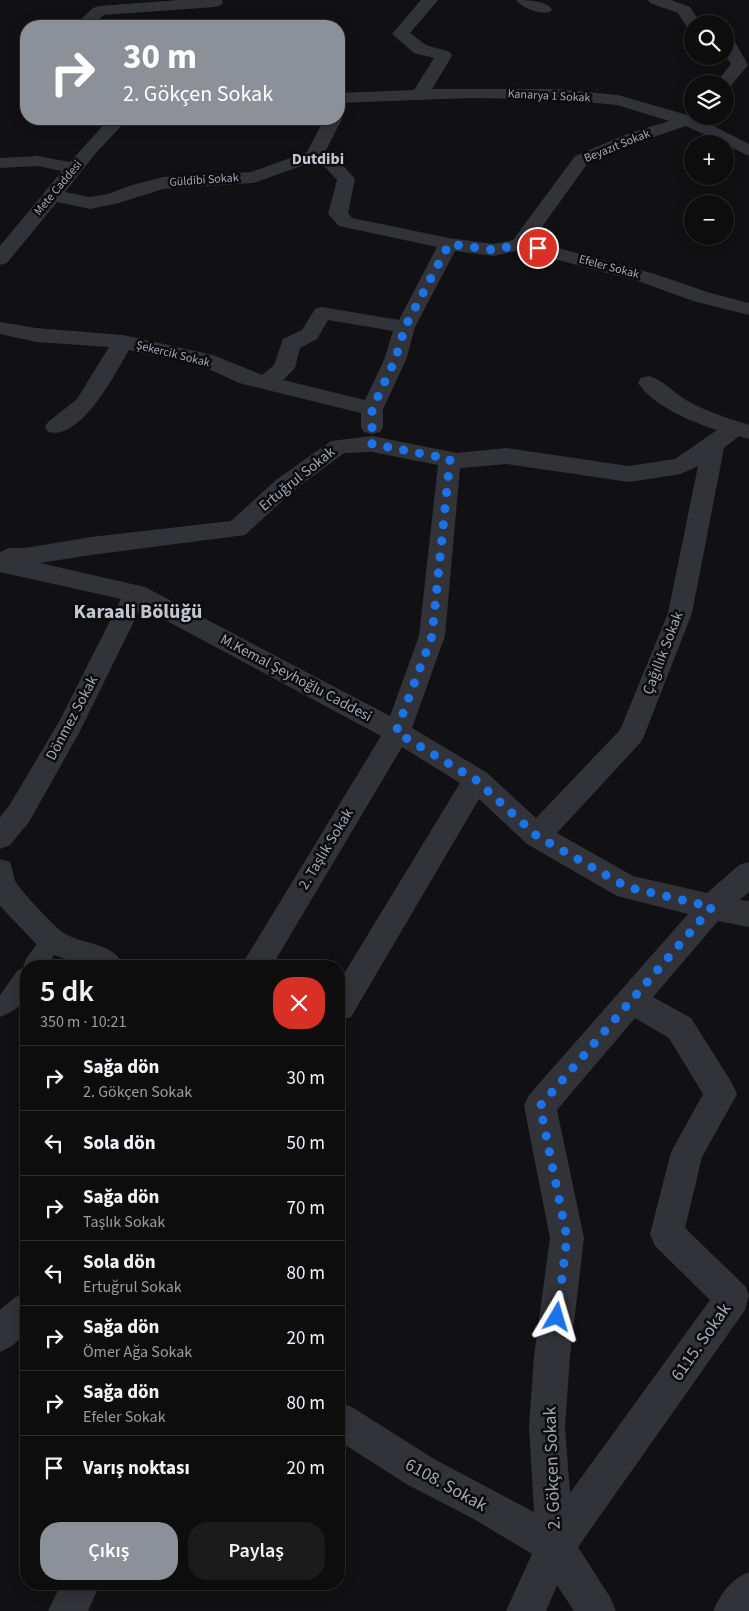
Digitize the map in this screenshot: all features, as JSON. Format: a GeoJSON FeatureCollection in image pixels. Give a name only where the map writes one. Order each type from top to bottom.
{"type":"FeatureCollection","features":[{"type":"Feature","properties":{"kind":"street"},"geometry":{"type":"LineString","coordinates":[[420,96],[429,78],[444,56],[420,48],[400,34],[430,0]]}},
{"type":"Feature","properties":{"kind":"street"},"geometry":{"type":"LineString","coordinates":[[524,0],[544,9]]}},
{"type":"Feature","properties":{"kind":"street"},"geometry":{"type":"LineString","coordinates":[[656,0],[684,10],[687,15]]}},
{"type":"Feature","properties":{"kind":"street"},"geometry":{"type":"LineString","coordinates":[[199,20],[215,1]]}},
{"type":"Feature","properties":{"kind":"street"},"geometry":{"type":"LineString","coordinates":[[89,20],[99,11],[215,1]]}},
{"type":"Feature","properties":{"kind":"street"},"geometry":{"type":"LineString","coordinates":[[731,75],[740,65],[744,64],[734,51]]}},
{"type":"Feature","properties":{"kind":"street","name":"Kanarya 1 Sokak"},"geometry":{"type":"LineString","coordinates":[[345,102],[420,96],[545,94],[618,100],[684,116]]}},
{"type":"Feature","properties":{"kind":"street","name":"Beyazıt Sokak"},"geometry":{"type":"LineString","coordinates":[[520,244],[581,160],[633,138],[684,120]]}},
{"type":"Feature","properties":{"kind":"street","name":"Mete Caddesi"},"geometry":{"type":"LineString","coordinates":[[0,259],[52,195],[114,125]]}},
{"type":"Feature","properties":{"kind":"street"},"geometry":{"type":"LineString","coordinates":[[314,156],[330,125]]}},
{"type":"Feature","properties":{"kind":"street","name":"Kanarya 1 Sokak"},"geometry":{"type":"LineString","coordinates":[[704,125],[749,150]]}},
{"type":"Feature","properties":{"kind":"street","name":"Efeler Sokak"},"geometry":{"type":"LineString","coordinates":[[314,156],[332,164],[346,179],[338,214],[346,222],[449,244],[494,250],[520,244],[648,278],[700,297],[749,310]]}},
{"type":"Feature","properties":{"kind":"street","name":"Güldibi Sokak"},"geometry":{"type":"LineString","coordinates":[[52,195],[90,203],[112,199],[139,188],[163,183],[253,177],[314,156]]}},
{"type":"Feature","properties":{"kind":"street"},"geometry":{"type":"LineString","coordinates":[[0,163],[38,161],[75,168]]}},
{"type":"Feature","properties":{"kind":"street"},"geometry":{"type":"LineString","coordinates":[[372,444],[372,409],[395,360],[405,327],[449,244]]}},
{"type":"Feature","properties":{"kind":"street"},"geometry":{"type":"LineString","coordinates":[[265,383],[284,368],[290,344],[310,334],[322,313],[405,327]]}},
{"type":"Feature","properties":{"kind":"street","name":"Şekercik Sokak"},"geometry":{"type":"LineString","coordinates":[[0,328],[36,335],[123,342],[206,360],[240,376],[372,409]]}},
{"type":"Feature","properties":{"kind":"street"},"geometry":{"type":"LineString","coordinates":[[56,427],[85,404],[123,342]]}},
{"type":"Feature","properties":{"kind":"street"},"geometry":{"type":"LineString","coordinates":[[649,383],[669,400],[695,414],[742,430]]}},
{"type":"Feature","properties":{"kind":"street"},"geometry":{"type":"LineString","coordinates":[[713,445],[742,430]]}},
{"type":"Feature","properties":{"kind":"street","name":"Ertuğrul Sokak"},"geometry":{"type":"LineString","coordinates":[[0,557],[25,557],[91,546],[237,529],[284,486],[339,446],[372,444],[457,460],[507,456],[629,474],[681,466],[713,445]]}},
{"type":"Feature","properties":{"kind":"street","name":"Çağıllık Sokak"},"geometry":{"type":"LineString","coordinates":[[537,836],[631,736],[680,613],[713,445]]}},
{"type":"Feature","properties":{"kind":"street","name":"2. Taşlık Sokak"},"geometry":{"type":"LineString","coordinates":[[260,960],[396,732],[432,636],[450,459]]}},
{"type":"Feature","properties":{"kind":"street","name":"M.Kemal Şeyhoğlu Caddesi"},"geometry":{"type":"LineString","coordinates":[[0,563],[136,593],[396,732],[476,780],[537,836],[627,887],[749,914]]}},
{"type":"Feature","properties":{"kind":"street","name":"Dönmez Sokak"},"geometry":{"type":"LineString","coordinates":[[0,837],[19,814],[70,726],[136,593]]}},
{"type":"Feature","properties":{"kind":"street"},"geometry":{"type":"LineString","coordinates":[[345,1000],[476,780]]}},
{"type":"Feature","properties":{"kind":"street"},"geometry":{"type":"LineString","coordinates":[[0,871],[2,888],[52,941],[99,960]]}},
{"type":"Feature","properties":{"kind":"street"},"geometry":{"type":"LineString","coordinates":[[712,907],[749,874]]}},
{"type":"Feature","properties":{"kind":"street","name":"2. Gökçen Sokak"},"geometry":{"type":"LineString","coordinates":[[526,1611],[555,1546],[547,1426],[552,1356],[567,1238],[540,1106],[712,907]]}},
{"type":"Feature","properties":{"kind":"street","name":"6115. Sokak"},"geometry":{"type":"LineString","coordinates":[[555,1546],[733,1298],[667,1234],[687,1152],[721,1094],[680,1028],[631,1000]]}},
{"type":"Feature","properties":{"kind":"street"},"geometry":{"type":"LineString","coordinates":[[0,1334],[20,1316]]}},
{"type":"Feature","properties":{"kind":"street","name":"6108. Sokak"},"geometry":{"type":"LineString","coordinates":[[345,1424],[421,1472],[485,1505],[555,1546]]}},
{"type":"Feature","properties":{"kind":"street"},"geometry":{"type":"LineString","coordinates":[[555,1546],[596,1611]]}},
{"type":"Feature","properties":{"kind":"street"},"geometry":{"type":"LineString","coordinates":[[68,1611],[78,1590]]}},
{"type":"Feature","properties":{"kind":"street"},"geometry":{"type":"LineString","coordinates":[[733,1611],[749,1591]]}},
{"type":"Feature","properties":{"kind":"lane"},"geometry":{"type":"LineString","coordinates":[[38,960],[52,941]]}},
{"type":"Feature","properties":{"kind":"lane"},"geometry":{"type":"LineString","coordinates":[[0,1006],[8,1003],[20,986]]}},
{"type":"Feature","properties":{"kind":"district","name":"Dutdibi"},"geometry":{"type":"Point","coordinates":[318,159]}},
{"type":"Feature","properties":{"kind":"district","name":"Karaali Bölüğü"},"geometry":{"type":"Point","coordinates":[138,612]}},
{"type":"Feature","properties":{"kind":"route"},"geometry":{"type":"LineString","coordinates":[[538,248],[520,244],[494,250],[449,244],[405,327],[395,360],[372,409],[372,444],[450,459],[432,636],[396,732],[419,744],[476,780],[537,836],[627,887],[712,907],[540,1106],[567,1238],[557,1317]]}}]}
